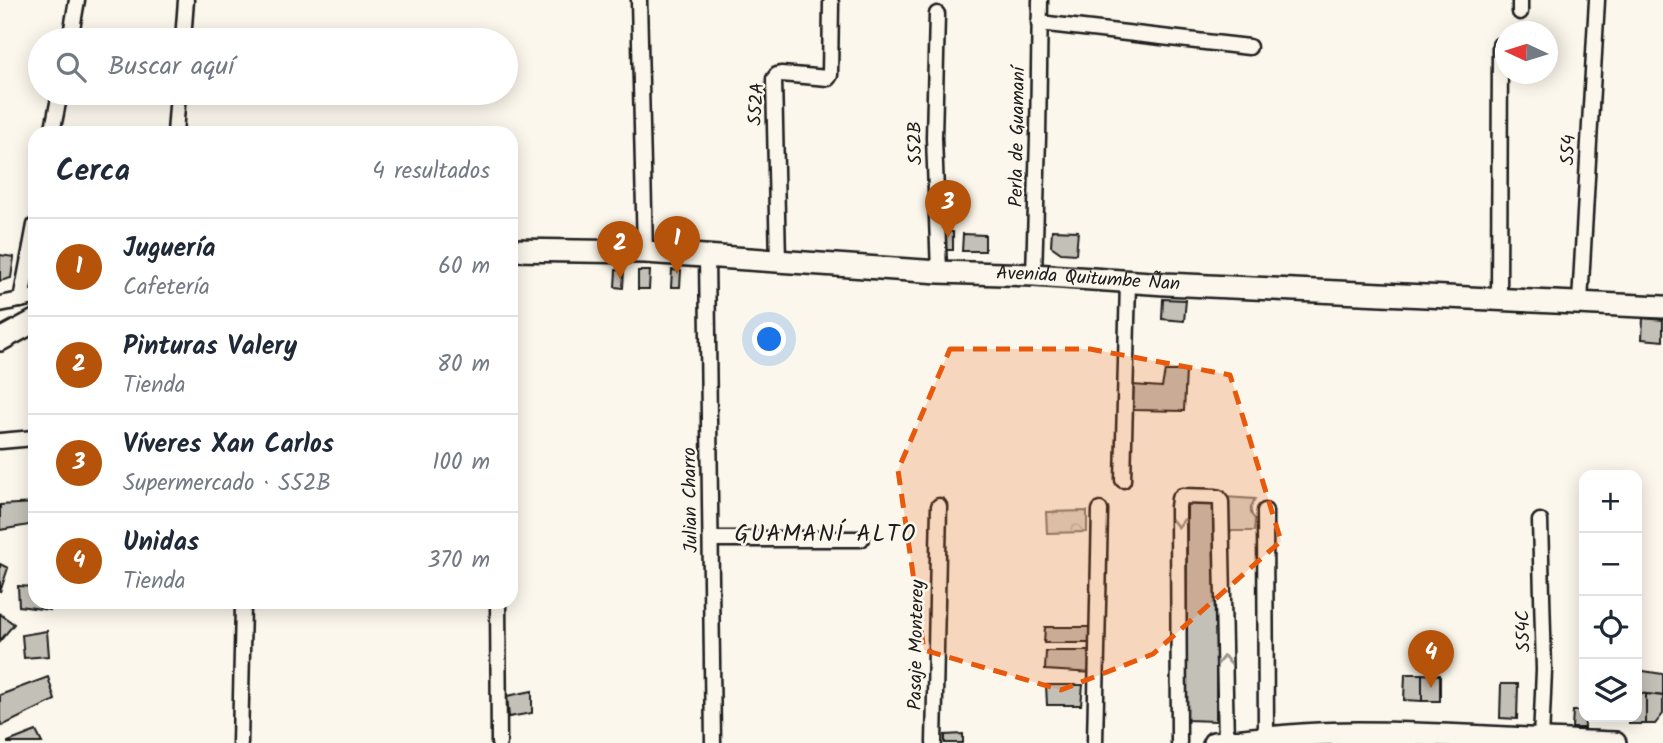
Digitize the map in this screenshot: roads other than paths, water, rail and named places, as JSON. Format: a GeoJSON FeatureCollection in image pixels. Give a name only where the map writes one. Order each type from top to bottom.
{"type":"FeatureCollection","features":[{"type":"Feature","properties":{"kind":"street"},"geometry":{"type":"LineString","coordinates":[[72,28],[77,0]]}},
{"type":"Feature","properties":{"kind":"street"},"geometry":{"type":"LineString","coordinates":[[184,28],[186,0]]}},
{"type":"Feature","properties":{"kind":"street"},"geometry":{"type":"LineString","coordinates":[[639,0],[645,252]]}},
{"type":"Feature","properties":{"kind":"street","name":"Perla de Guamaní"},"geometry":{"type":"LineString","coordinates":[[1034,275],[1040,0]]}},
{"type":"Feature","properties":{"kind":"street","name":"S54"},"geometry":{"type":"LineString","coordinates":[[1580,303],[1597,0]]}},
{"type":"Feature","properties":{"kind":"street","name":"S52A"},"geometry":{"type":"LineString","coordinates":[[778,261],[774,79],[781,74],[828,78],[831,3]]}},
{"type":"Feature","properties":{"kind":"street","name":"S52B"},"geometry":{"type":"LineString","coordinates":[[937,14],[934,138],[939,272]]}},
{"type":"Feature","properties":{"kind":"street"},"geometry":{"type":"LineString","coordinates":[[1039,23],[1249,47]]}},
{"type":"Feature","properties":{"kind":"street"},"geometry":{"type":"LineString","coordinates":[[1499,300],[1500,84]]}},
{"type":"Feature","properties":{"kind":"street"},"geometry":{"type":"LineString","coordinates":[[53,126],[58,105]]}},
{"type":"Feature","properties":{"kind":"street"},"geometry":{"type":"LineString","coordinates":[[176,126],[177,105]]}},
{"type":"Feature","properties":{"kind":"street","name":"Avenida Quitumbe Ñan"},"geometry":{"type":"LineString","coordinates":[[518,250],[645,252],[939,272],[1663,307]]}},
{"type":"Feature","properties":{"kind":"street","name":"Julian Charro"},"geometry":{"type":"LineString","coordinates":[[707,256],[713,743]]}},
{"type":"Feature","properties":{"kind":"street"},"geometry":{"type":"LineString","coordinates":[[1123,480],[1128,282]]}},
{"type":"Feature","properties":{"kind":"street"},"geometry":{"type":"LineString","coordinates":[[0,304],[28,299]]}},
{"type":"Feature","properties":{"kind":"street"},"geometry":{"type":"LineString","coordinates":[[0,340],[28,325]]}},
{"type":"Feature","properties":{"kind":"street"},"geometry":{"type":"LineString","coordinates":[[0,354],[28,339]]}},
{"type":"Feature","properties":{"kind":"street"},"geometry":{"type":"LineString","coordinates":[[0,441],[28,439]]}},
{"type":"Feature","properties":{"kind":"street"},"geometry":{"type":"LineString","coordinates":[[1179,743],[1178,507],[1179,499],[1187,495],[1216,497],[1221,502],[1220,742],[1372,733],[1615,743]]}},
{"type":"Feature","properties":{"kind":"street","name":"Pasaje Monterey"},"geometry":{"type":"LineString","coordinates":[[934,743],[939,506]]}},
{"type":"Feature","properties":{"kind":"street"},"geometry":{"type":"LineString","coordinates":[[1095,743],[1100,510]]}},
{"type":"Feature","properties":{"kind":"street"},"geometry":{"type":"LineString","coordinates":[[1265,511],[1275,739]]}},
{"type":"Feature","properties":{"kind":"street","name":"S54C"},"geometry":{"type":"LineString","coordinates":[[1540,521],[1544,670],[1541,740]]}},
{"type":"Feature","properties":{"kind":"street"},"geometry":{"type":"LineString","coordinates":[[711,539],[861,539]]}},
{"type":"Feature","properties":{"kind":"street"},"geometry":{"type":"LineString","coordinates":[[240,743],[243,609]]}},
{"type":"Feature","properties":{"kind":"street"},"geometry":{"type":"LineString","coordinates":[[498,609],[499,743]]}},
{"type":"Feature","properties":{"kind":"place","name":"Víveres Xan Carlos"},"geometry":{"type":"Point","coordinates":[948,238]}},
{"type":"Feature","properties":{"kind":"place","name":"Juguería"},"geometry":{"type":"Point","coordinates":[677,274]}},
{"type":"Feature","properties":{"kind":"place","name":"Pinturas Valery"},"geometry":{"type":"Point","coordinates":[620,279]}},
{"type":"Feature","properties":{"kind":"place","name":"Unidas"},"geometry":{"type":"Point","coordinates":[1431,688]}},
{"type":"Feature","properties":{"kind":"district","name":"GUAMANÍ ALTO"},"geometry":{"type":"Point","coordinates":[826,535]}}]}
